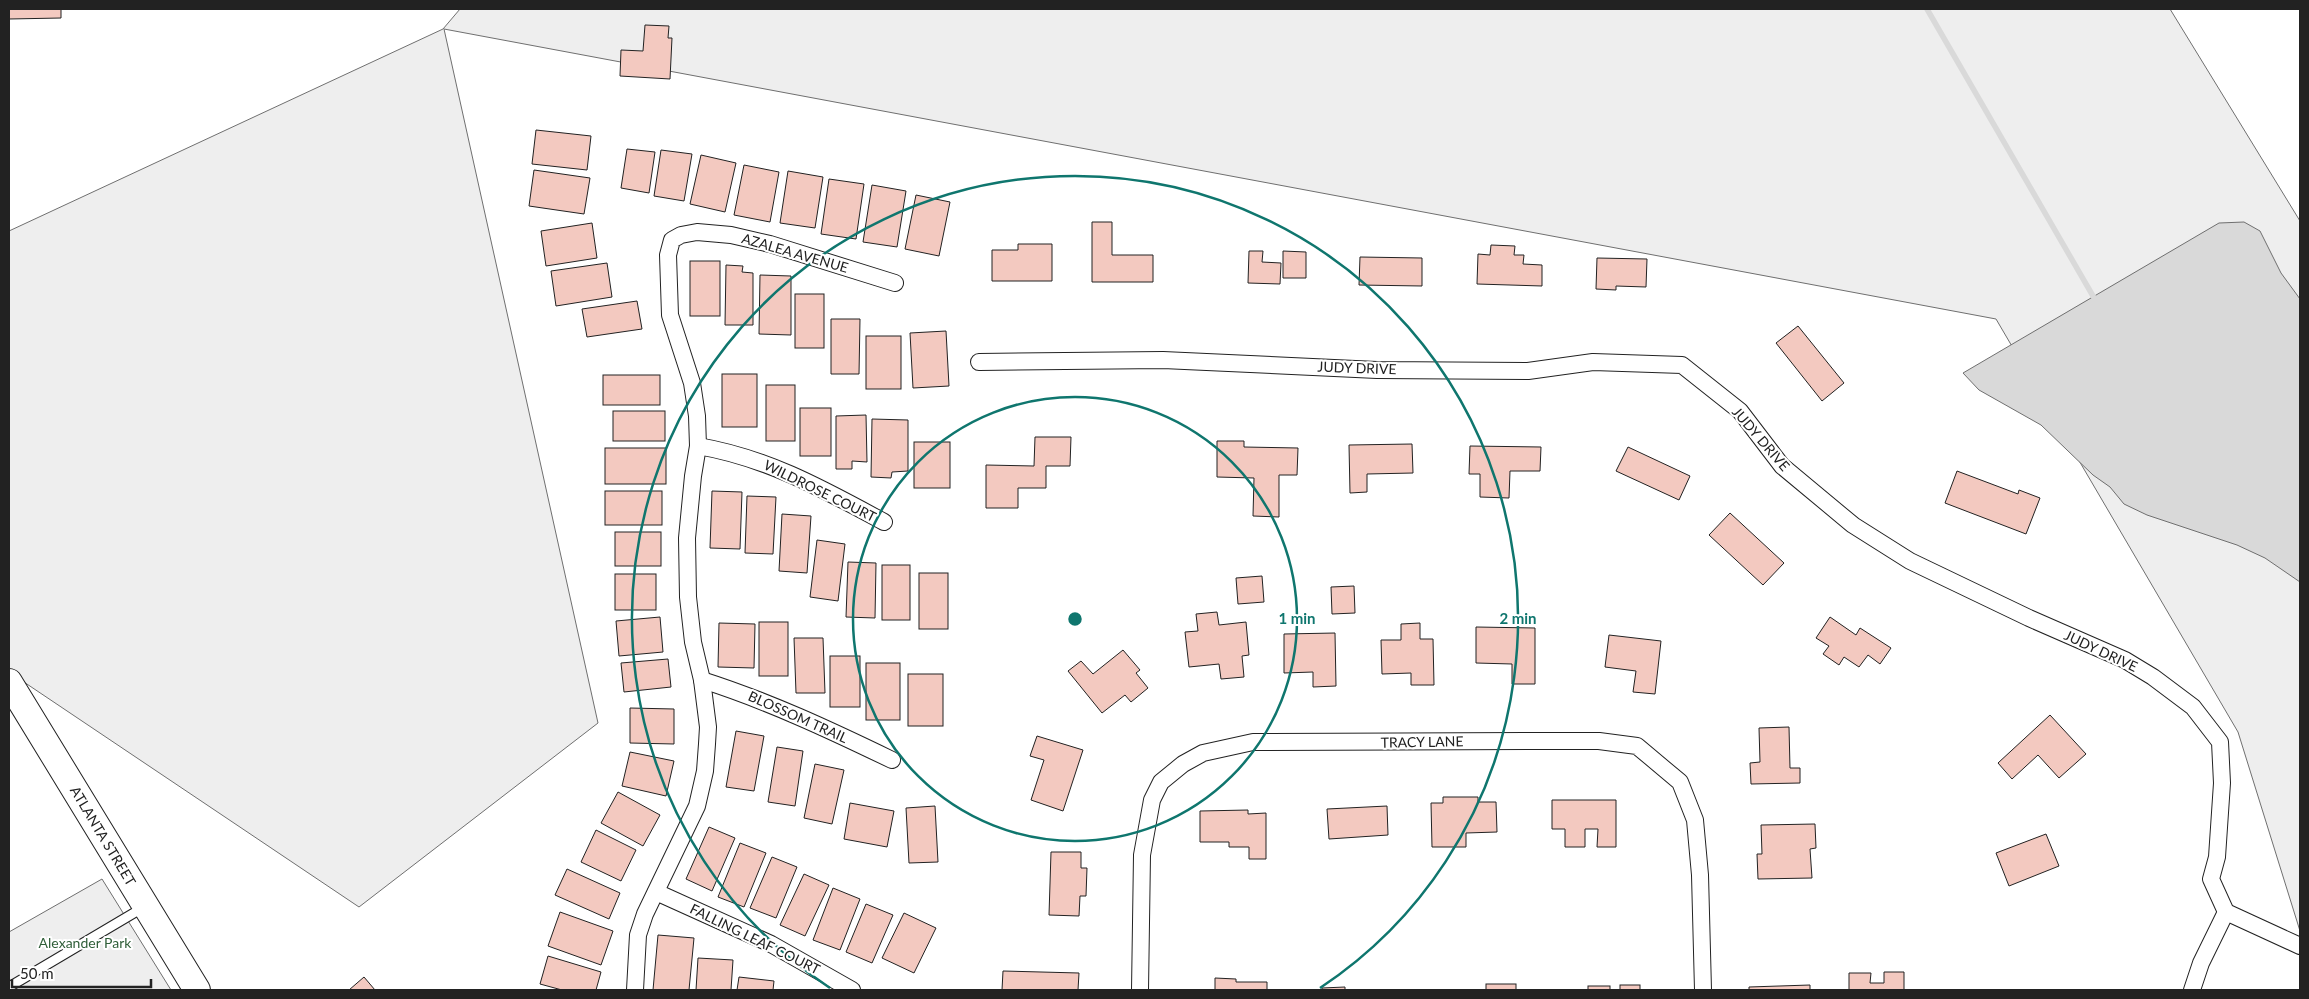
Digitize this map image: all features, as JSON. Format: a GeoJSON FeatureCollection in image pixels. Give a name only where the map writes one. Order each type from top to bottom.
{"type":"FeatureCollection","features":[{"type":"Feature","properties":{"kind":"main road","name":"ATLANTA STREET"},"geometry":{"type":"LineString","coordinates":[[9,682],[197,990]]}},
{"type":"Feature","properties":{"kind":"street","name":"AZALEA AVENUE"},"geometry":{"type":"LineString","coordinates":[[698,446],[698,416],[692,383],[670,315],[668,255],[672,240],[681,235],[694,233],[731,235],[770,244],[894,283]]}},
{"type":"Feature","properties":{"kind":"street","name":"JUDY DRIVE"},"geometry":{"type":"LineString","coordinates":[[978,362],[1163,360],[1377,370],[1528,371],[1593,362],[1682,365],[1740,411],[1782,466],[1853,525],[1910,561],[2029,618],[2125,660],[2153,677],[2193,707],[2220,742],[2222,783],[2217,857],[2211,880],[2226,912]]}},
{"type":"Feature","properties":{"kind":"street","name":"WILDROSE COURT"},"geometry":{"type":"LineString","coordinates":[[698,446],[757,459],[817,486],[884,522]]}},
{"type":"Feature","properties":{"kind":"street"},"geometry":{"type":"LineString","coordinates":[[635,990],[638,935],[645,914],[697,806],[703,779],[708,727],[702,680],[693,642],[688,597],[687,538],[698,446]]}},
{"type":"Feature","properties":{"kind":"street","name":"BLOSSOM TRAIL"},"geometry":{"type":"LineString","coordinates":[[702,680],[747,694],[892,760]]}},
{"type":"Feature","properties":{"kind":"street","name":"TRACY LANE"},"geometry":{"type":"LineString","coordinates":[[1140,990],[1142,856],[1152,800],[1161,782],[1183,764],[1203,753],[1253,742],[1545,740],[1599,740],[1637,746],[1680,782],[1695,820],[1700,876],[1703,990]]}},
{"type":"Feature","properties":{"kind":"street","name":"FALLING LEAF COURT"},"geometry":{"type":"LineString","coordinates":[[656,892],[771,944],[852,990]]}},
{"type":"Feature","properties":{"kind":"street"},"geometry":{"type":"LineString","coordinates":[[2192,990],[2201,963],[2226,912],[2300,946]]}},
{"type":"Feature","properties":{"kind":"lane"},"geometry":{"type":"LineString","coordinates":[[9,987],[145,906]]}},
{"type":"Feature","properties":{"kind":"green space"},"geometry":{"type":"Polygon","coordinates":[[[460,9],[2170,9],[2300,221],[2300,931],[2238,732],[1996,319],[444,29],[598,723],[359,907],[9,672],[9,231],[443,29],[460,9]]]}},
{"type":"Feature","properties":{"kind":"green space","name":"Alexander Park"},"geometry":{"type":"Polygon","coordinates":[[[102,879],[171,990],[9,990],[9,932],[102,879]]]}},
{"type":"Feature","properties":{"kind":"shaded area"},"geometry":{"type":"Polygon","coordinates":[[[2244,222],[2260,231],[2281,273],[2300,299],[2300,582],[2265,558],[2237,545],[2147,515],[2124,504],[2110,487],[2093,475],[2041,425],[1979,390],[1963,373],[2219,223],[2244,222]]]}},
{"type":"Feature","properties":{"kind":"building"},"geometry":{"type":"Polygon","coordinates":[[[9,9],[61,9],[61,18],[9,19],[9,9]]]}},
{"type":"Feature","properties":{"kind":"building"},"geometry":{"type":"Polygon","coordinates":[[[645,25],[669,26],[668,38],[672,38],[670,79],[620,76],[621,50],[643,51],[645,25]]]}},
{"type":"Feature","properties":{"kind":"building"},"geometry":{"type":"Polygon","coordinates":[[[536,130],[591,136],[587,170],[532,164],[536,130]]]}},
{"type":"Feature","properties":{"kind":"building"},"geometry":{"type":"Polygon","coordinates":[[[627,149],[655,152],[649,193],[621,188],[627,149]]]}},
{"type":"Feature","properties":{"kind":"building"},"geometry":{"type":"Polygon","coordinates":[[[661,150],[692,154],[684,201],[654,196],[661,150]]]}},
{"type":"Feature","properties":{"kind":"building"},"geometry":{"type":"Polygon","coordinates":[[[701,155],[736,163],[725,212],[690,204],[701,155]]]}},
{"type":"Feature","properties":{"kind":"building"},"geometry":{"type":"Polygon","coordinates":[[[744,165],[779,172],[770,222],[734,215],[744,165]]]}},
{"type":"Feature","properties":{"kind":"building"},"geometry":{"type":"Polygon","coordinates":[[[534,170],[590,178],[584,214],[529,206],[534,170]]]}},
{"type":"Feature","properties":{"kind":"building"},"geometry":{"type":"Polygon","coordinates":[[[788,171],[823,177],[815,228],[780,223],[788,171]]]}},
{"type":"Feature","properties":{"kind":"building"},"geometry":{"type":"Polygon","coordinates":[[[829,179],[864,184],[856,239],[821,234],[829,179]]]}},
{"type":"Feature","properties":{"kind":"building"},"geometry":{"type":"Polygon","coordinates":[[[872,185],[906,191],[897,247],[863,242],[872,185]]]}},
{"type":"Feature","properties":{"kind":"building"},"geometry":{"type":"Polygon","coordinates":[[[916,195],[950,202],[939,256],[905,249],[916,195]]]}},
{"type":"Feature","properties":{"kind":"building"},"geometry":{"type":"Polygon","coordinates":[[[1092,222],[1112,222],[1112,255],[1153,255],[1153,282],[1092,282],[1092,222]]]}},
{"type":"Feature","properties":{"kind":"building"},"geometry":{"type":"Polygon","coordinates":[[[592,223],[597,258],[546,266],[541,231],[592,223]]]}},
{"type":"Feature","properties":{"kind":"building"},"geometry":{"type":"Polygon","coordinates":[[[1018,244],[1052,244],[1052,281],[992,281],[992,250],[1018,250],[1018,244]]]}},
{"type":"Feature","properties":{"kind":"building"},"geometry":{"type":"Polygon","coordinates":[[[1491,245],[1515,246],[1514,255],[1524,255],[1523,264],[1542,265],[1542,286],[1477,284],[1478,254],[1490,255],[1491,245]]]}},
{"type":"Feature","properties":{"kind":"building"},"geometry":{"type":"Polygon","coordinates":[[[1249,251],[1263,251],[1262,262],[1281,263],[1280,284],[1248,283],[1249,251]]]}},
{"type":"Feature","properties":{"kind":"building"},"geometry":{"type":"Polygon","coordinates":[[[1283,251],[1306,252],[1306,278],[1283,278],[1283,251]]]}},
{"type":"Feature","properties":{"kind":"building"},"geometry":{"type":"Polygon","coordinates":[[[1360,257],[1422,258],[1422,286],[1359,285],[1360,257]]]}},
{"type":"Feature","properties":{"kind":"building"},"geometry":{"type":"Polygon","coordinates":[[[1597,258],[1647,259],[1646,287],[1616,286],[1616,290],[1596,289],[1597,258]]]}},
{"type":"Feature","properties":{"kind":"building"},"geometry":{"type":"Polygon","coordinates":[[[690,261],[720,261],[720,316],[690,316],[690,261]]]}},
{"type":"Feature","properties":{"kind":"building"},"geometry":{"type":"Polygon","coordinates":[[[607,263],[612,297],[556,306],[551,271],[607,263]]]}},
{"type":"Feature","properties":{"kind":"building"},"geometry":{"type":"Polygon","coordinates":[[[726,265],[743,266],[742,272],[753,273],[753,325],[725,325],[726,265]]]}},
{"type":"Feature","properties":{"kind":"building"},"geometry":{"type":"Polygon","coordinates":[[[760,275],[791,276],[791,335],[759,334],[760,275]]]}},
{"type":"Feature","properties":{"kind":"building"},"geometry":{"type":"Polygon","coordinates":[[[795,294],[824,294],[824,348],[795,348],[795,294]]]}},
{"type":"Feature","properties":{"kind":"building"},"geometry":{"type":"Polygon","coordinates":[[[637,301],[642,329],[587,337],[582,309],[637,301]]]}},
{"type":"Feature","properties":{"kind":"building"},"geometry":{"type":"Polygon","coordinates":[[[831,319],[860,319],[859,374],[831,374],[831,319]]]}},
{"type":"Feature","properties":{"kind":"building"},"geometry":{"type":"Polygon","coordinates":[[[1798,326],[1844,383],[1822,401],[1776,343],[1798,326]]]}},
{"type":"Feature","properties":{"kind":"building"},"geometry":{"type":"Polygon","coordinates":[[[946,331],[949,386],[913,388],[910,333],[946,331]]]}},
{"type":"Feature","properties":{"kind":"building"},"geometry":{"type":"Polygon","coordinates":[[[866,336],[901,336],[901,389],[866,389],[866,336]]]}},
{"type":"Feature","properties":{"kind":"building"},"geometry":{"type":"Polygon","coordinates":[[[722,374],[757,374],[757,427],[722,427],[722,374]]]}},
{"type":"Feature","properties":{"kind":"building"},"geometry":{"type":"Polygon","coordinates":[[[603,375],[660,375],[660,405],[603,405],[603,375]]]}},
{"type":"Feature","properties":{"kind":"building"},"geometry":{"type":"Polygon","coordinates":[[[766,385],[795,385],[795,441],[766,441],[766,385]]]}},
{"type":"Feature","properties":{"kind":"building"},"geometry":{"type":"Polygon","coordinates":[[[800,408],[831,408],[831,456],[800,456],[800,408]]]}},
{"type":"Feature","properties":{"kind":"building"},"geometry":{"type":"Polygon","coordinates":[[[613,411],[665,411],[665,441],[613,441],[613,411]]]}},
{"type":"Feature","properties":{"kind":"building"},"geometry":{"type":"Polygon","coordinates":[[[866,415],[867,462],[852,461],[852,469],[836,469],[836,416],[866,415]]]}},
{"type":"Feature","properties":{"kind":"building"},"geometry":{"type":"Polygon","coordinates":[[[872,419],[908,420],[908,471],[892,472],[891,478],[871,477],[872,419]]]}},
{"type":"Feature","properties":{"kind":"building"},"geometry":{"type":"Polygon","coordinates":[[[1035,437],[1071,437],[1070,466],[1046,466],[1046,488],[1018,488],[1018,508],[986,508],[986,465],[1034,466],[1035,437]]]}},
{"type":"Feature","properties":{"kind":"building"},"geometry":{"type":"Polygon","coordinates":[[[1217,441],[1244,441],[1244,447],[1298,448],[1297,475],[1279,475],[1279,517],[1253,516],[1254,478],[1217,477],[1217,441]]]}},
{"type":"Feature","properties":{"kind":"building"},"geometry":{"type":"Polygon","coordinates":[[[914,442],[950,442],[950,488],[914,488],[914,442]]]}},
{"type":"Feature","properties":{"kind":"building"},"geometry":{"type":"Polygon","coordinates":[[[1412,444],[1413,473],[1367,474],[1367,492],[1350,493],[1349,445],[1412,444]]]}},
{"type":"Feature","properties":{"kind":"building"},"geometry":{"type":"Polygon","coordinates":[[[1470,446],[1541,447],[1540,471],[1510,471],[1509,498],[1480,497],[1480,474],[1469,474],[1470,446]]]}},
{"type":"Feature","properties":{"kind":"building"},"geometry":{"type":"Polygon","coordinates":[[[1628,447],[1690,476],[1679,500],[1616,471],[1628,447]]]}},
{"type":"Feature","properties":{"kind":"building"},"geometry":{"type":"Polygon","coordinates":[[[605,448],[666,448],[666,484],[605,484],[605,448]]]}},
{"type":"Feature","properties":{"kind":"building"},"geometry":{"type":"Polygon","coordinates":[[[1957,471],[2018,494],[2019,490],[2040,498],[2026,534],[1945,503],[1957,471]]]}},
{"type":"Feature","properties":{"kind":"building"},"geometry":{"type":"Polygon","coordinates":[[[605,491],[662,491],[662,525],[605,525],[605,491]]]}},
{"type":"Feature","properties":{"kind":"building"},"geometry":{"type":"Polygon","coordinates":[[[712,491],[742,492],[740,549],[710,548],[712,491]]]}},
{"type":"Feature","properties":{"kind":"building"},"geometry":{"type":"Polygon","coordinates":[[[747,496],[776,497],[773,554],[745,553],[747,496]]]}},
{"type":"Feature","properties":{"kind":"building"},"geometry":{"type":"Polygon","coordinates":[[[1730,513],[1784,563],[1763,585],[1709,535],[1730,513]]]}},
{"type":"Feature","properties":{"kind":"building"},"geometry":{"type":"Polygon","coordinates":[[[782,514],[811,516],[807,573],[779,571],[782,514]]]}},
{"type":"Feature","properties":{"kind":"building"},"geometry":{"type":"Polygon","coordinates":[[[615,532],[661,532],[661,566],[615,566],[615,532]]]}},
{"type":"Feature","properties":{"kind":"building"},"geometry":{"type":"Polygon","coordinates":[[[817,540],[845,544],[838,601],[810,597],[817,540]]]}},
{"type":"Feature","properties":{"kind":"building"},"geometry":{"type":"Polygon","coordinates":[[[848,562],[876,563],[875,618],[846,617],[848,562]]]}},
{"type":"Feature","properties":{"kind":"building"},"geometry":{"type":"Polygon","coordinates":[[[882,565],[910,565],[910,620],[882,620],[882,565]]]}},
{"type":"Feature","properties":{"kind":"building"},"geometry":{"type":"Polygon","coordinates":[[[919,573],[948,573],[948,629],[919,629],[919,573]]]}},
{"type":"Feature","properties":{"kind":"building"},"geometry":{"type":"Polygon","coordinates":[[[615,574],[656,574],[656,610],[615,610],[615,574]]]}},
{"type":"Feature","properties":{"kind":"building"},"geometry":{"type":"Polygon","coordinates":[[[1262,576],[1264,602],[1238,604],[1236,578],[1262,576]]]}},
{"type":"Feature","properties":{"kind":"building"},"geometry":{"type":"Polygon","coordinates":[[[1354,586],[1355,613],[1332,614],[1331,587],[1354,586]]]}},
{"type":"Feature","properties":{"kind":"building"},"geometry":{"type":"Polygon","coordinates":[[[1217,612],[1219,625],[1246,622],[1249,655],[1242,656],[1244,677],[1221,679],[1219,664],[1189,667],[1185,632],[1198,631],[1196,614],[1217,612]]]}},
{"type":"Feature","properties":{"kind":"building"},"geometry":{"type":"Polygon","coordinates":[[[660,617],[663,652],[619,656],[616,621],[660,617]]]}},
{"type":"Feature","properties":{"kind":"building"},"geometry":{"type":"Polygon","coordinates":[[[1830,617],[1856,635],[1860,628],[1891,648],[1880,664],[1868,655],[1859,667],[1844,657],[1839,665],[1823,654],[1829,646],[1816,638],[1830,617]]]}},
{"type":"Feature","properties":{"kind":"building"},"geometry":{"type":"Polygon","coordinates":[[[759,622],[788,622],[788,676],[759,676],[759,622]]]}},
{"type":"Feature","properties":{"kind":"building"},"geometry":{"type":"Polygon","coordinates":[[[719,623],[755,624],[754,668],[718,667],[719,623]]]}},
{"type":"Feature","properties":{"kind":"building"},"geometry":{"type":"Polygon","coordinates":[[[1420,623],[1420,639],[1433,639],[1434,685],[1411,685],[1411,673],[1382,674],[1381,640],[1401,640],[1401,624],[1420,623]]]}},
{"type":"Feature","properties":{"kind":"building"},"geometry":{"type":"Polygon","coordinates":[[[1476,627],[1535,628],[1535,684],[1512,684],[1512,664],[1476,663],[1476,627]]]}},
{"type":"Feature","properties":{"kind":"building"},"geometry":{"type":"Polygon","coordinates":[[[1335,633],[1336,686],[1313,687],[1313,672],[1284,673],[1284,634],[1335,633]]]}},
{"type":"Feature","properties":{"kind":"building"},"geometry":{"type":"Polygon","coordinates":[[[1609,635],[1661,641],[1655,694],[1633,692],[1636,671],[1605,667],[1609,635]]]}},
{"type":"Feature","properties":{"kind":"building"},"geometry":{"type":"Polygon","coordinates":[[[794,638],[823,638],[825,693],[796,693],[794,638]]]}},
{"type":"Feature","properties":{"kind":"building"},"geometry":{"type":"Polygon","coordinates":[[[1123,650],[1140,670],[1136,673],[1148,688],[1131,702],[1125,695],[1102,713],[1068,671],[1081,661],[1093,674],[1123,650]]]}},
{"type":"Feature","properties":{"kind":"building"},"geometry":{"type":"Polygon","coordinates":[[[830,656],[860,656],[860,707],[830,707],[830,656]]]}},
{"type":"Feature","properties":{"kind":"building"},"geometry":{"type":"Polygon","coordinates":[[[668,659],[671,687],[624,692],[621,663],[668,659]]]}},
{"type":"Feature","properties":{"kind":"building"},"geometry":{"type":"Polygon","coordinates":[[[866,663],[900,663],[900,720],[866,720],[866,663]]]}},
{"type":"Feature","properties":{"kind":"building"},"geometry":{"type":"Polygon","coordinates":[[[908,674],[943,674],[943,726],[908,726],[908,674]]]}},
{"type":"Feature","properties":{"kind":"building"},"geometry":{"type":"Polygon","coordinates":[[[630,708],[674,709],[674,744],[630,743],[630,708]]]}},
{"type":"Feature","properties":{"kind":"building"},"geometry":{"type":"Polygon","coordinates":[[[2050,715],[2086,754],[2059,778],[2038,755],[2012,779],[1998,763],[2050,715]]]}},
{"type":"Feature","properties":{"kind":"building"},"geometry":{"type":"Polygon","coordinates":[[[1789,727],[1790,768],[1800,768],[1800,783],[1751,784],[1750,763],[1760,762],[1759,728],[1789,727]]]}},
{"type":"Feature","properties":{"kind":"building"},"geometry":{"type":"Polygon","coordinates":[[[736,731],[764,736],[754,791],[726,787],[736,731]]]}},
{"type":"Feature","properties":{"kind":"building"},"geometry":{"type":"Polygon","coordinates":[[[1037,736],[1083,750],[1063,811],[1031,800],[1044,760],[1030,756],[1037,736]]]}},
{"type":"Feature","properties":{"kind":"building"},"geometry":{"type":"Polygon","coordinates":[[[777,747],[803,751],[795,806],[768,802],[777,747]]]}},
{"type":"Feature","properties":{"kind":"building"},"geometry":{"type":"Polygon","coordinates":[[[630,752],[674,761],[666,796],[622,786],[630,752]]]}},
{"type":"Feature","properties":{"kind":"building"},"geometry":{"type":"Polygon","coordinates":[[[815,764],[844,770],[832,824],[804,818],[815,764]]]}},
{"type":"Feature","properties":{"kind":"building"},"geometry":{"type":"Polygon","coordinates":[[[618,792],[660,815],[643,846],[601,823],[618,792]]]}},
{"type":"Feature","properties":{"kind":"building"},"geometry":{"type":"Polygon","coordinates":[[[1443,797],[1478,797],[1478,802],[1496,802],[1497,832],[1466,833],[1466,847],[1432,847],[1431,803],[1443,803],[1443,797]]]}},
{"type":"Feature","properties":{"kind":"building"},"geometry":{"type":"Polygon","coordinates":[[[1552,800],[1616,800],[1616,847],[1597,847],[1598,829],[1585,829],[1585,847],[1565,847],[1565,829],[1552,829],[1552,800]]]}},
{"type":"Feature","properties":{"kind":"building"},"geometry":{"type":"Polygon","coordinates":[[[850,803],[894,811],[887,847],[844,839],[850,803]]]}},
{"type":"Feature","properties":{"kind":"building"},"geometry":{"type":"Polygon","coordinates":[[[935,806],[938,862],[909,863],[906,808],[935,806]]]}},
{"type":"Feature","properties":{"kind":"building"},"geometry":{"type":"Polygon","coordinates":[[[1387,806],[1388,835],[1329,839],[1327,809],[1387,806]]]}},
{"type":"Feature","properties":{"kind":"building"},"geometry":{"type":"Polygon","coordinates":[[[1248,810],[1248,814],[1266,813],[1266,859],[1249,859],[1249,847],[1229,847],[1229,842],[1200,842],[1200,811],[1248,810]]]}},
{"type":"Feature","properties":{"kind":"building"},"geometry":{"type":"Polygon","coordinates":[[[1815,824],[1816,848],[1810,849],[1812,878],[1758,879],[1757,854],[1762,854],[1761,825],[1815,824]]]}},
{"type":"Feature","properties":{"kind":"building"},"geometry":{"type":"Polygon","coordinates":[[[709,827],[735,838],[712,891],[686,879],[709,827]]]}},
{"type":"Feature","properties":{"kind":"building"},"geometry":{"type":"Polygon","coordinates":[[[596,830],[636,850],[621,881],[581,862],[596,830]]]}},
{"type":"Feature","properties":{"kind":"building"},"geometry":{"type":"Polygon","coordinates":[[[2046,834],[2059,866],[2009,886],[1996,853],[2046,834]]]}},
{"type":"Feature","properties":{"kind":"building"},"geometry":{"type":"Polygon","coordinates":[[[740,843],[766,853],[744,907],[718,897],[740,843]]]}},
{"type":"Feature","properties":{"kind":"building"},"geometry":{"type":"Polygon","coordinates":[[[1051,852],[1081,852],[1081,868],[1087,868],[1086,896],[1080,896],[1079,916],[1049,915],[1051,852]]]}},
{"type":"Feature","properties":{"kind":"building"},"geometry":{"type":"Polygon","coordinates":[[[772,857],[797,867],[776,918],[750,908],[772,857]]]}},
{"type":"Feature","properties":{"kind":"building"},"geometry":{"type":"Polygon","coordinates":[[[567,869],[620,893],[609,919],[555,895],[567,869]]]}},
{"type":"Feature","properties":{"kind":"building"},"geometry":{"type":"Polygon","coordinates":[[[804,874],[829,885],[805,936],[780,925],[804,874]]]}},
{"type":"Feature","properties":{"kind":"building"},"geometry":{"type":"Polygon","coordinates":[[[833,888],[860,899],[840,950],[813,940],[833,888]]]}},
{"type":"Feature","properties":{"kind":"building"},"geometry":{"type":"Polygon","coordinates":[[[866,904],[893,915],[872,963],[846,952],[866,904]]]}},
{"type":"Feature","properties":{"kind":"building"},"geometry":{"type":"Polygon","coordinates":[[[560,912],[613,931],[601,965],[548,946],[560,912]]]}},
{"type":"Feature","properties":{"kind":"building"},"geometry":{"type":"Polygon","coordinates":[[[904,913],[936,928],[914,973],[882,958],[904,913]]]}},
{"type":"Feature","properties":{"kind":"building"},"geometry":{"type":"Polygon","coordinates":[[[658,935],[694,938],[689,990],[653,990],[658,935]]]}},
{"type":"Feature","properties":{"kind":"building"},"geometry":{"type":"Polygon","coordinates":[[[548,956],[601,972],[596,990],[562,990],[540,984],[548,956]]]}},
{"type":"Feature","properties":{"kind":"building"},"geometry":{"type":"Polygon","coordinates":[[[698,958],[733,960],[731,990],[696,990],[698,958]]]}},
{"type":"Feature","properties":{"kind":"building"},"geometry":{"type":"Polygon","coordinates":[[[1003,971],[1079,973],[1078,990],[1002,990],[1003,971]]]}},
{"type":"Feature","properties":{"kind":"building"},"geometry":{"type":"Polygon","coordinates":[[[1884,972],[1904,972],[1904,990],[1849,990],[1849,973],[1871,973],[1870,983],[1884,983],[1884,972]]]}},
{"type":"Feature","properties":{"kind":"building"},"geometry":{"type":"Polygon","coordinates":[[[364,977],[375,990],[349,990],[364,977]]]}},
{"type":"Feature","properties":{"kind":"building"},"geometry":{"type":"Polygon","coordinates":[[[739,977],[774,981],[773,990],[737,990],[739,977]]]}},
{"type":"Feature","properties":{"kind":"building"},"geometry":{"type":"Polygon","coordinates":[[[1215,978],[1236,979],[1236,982],[1267,982],[1267,990],[1215,990],[1215,978]]]}},
{"type":"Feature","properties":{"kind":"building"},"geometry":{"type":"Polygon","coordinates":[[[1486,984],[1516,984],[1516,990],[1486,990],[1486,984]]]}},
{"type":"Feature","properties":{"kind":"building"},"geometry":{"type":"Polygon","coordinates":[[[1620,985],[1640,985],[1640,990],[1620,990],[1620,985]]]}},
{"type":"Feature","properties":{"kind":"building"},"geometry":{"type":"Polygon","coordinates":[[[1810,985],[1810,990],[1749,990],[1749,987],[1810,985]]]}},
{"type":"Feature","properties":{"kind":"building"},"geometry":{"type":"Polygon","coordinates":[[[1588,986],[1610,986],[1610,990],[1588,990],[1588,986]]]}},
{"type":"Feature","properties":{"kind":"building"},"geometry":{"type":"Polygon","coordinates":[[[1345,987],[1345,990],[1322,990],[1322,988],[1345,987]]]}},
{"type":"Feature","properties":{"kind":"waterway"},"geometry":{"type":"LineString","coordinates":[[1927,9],[2093,296]]}}]}
